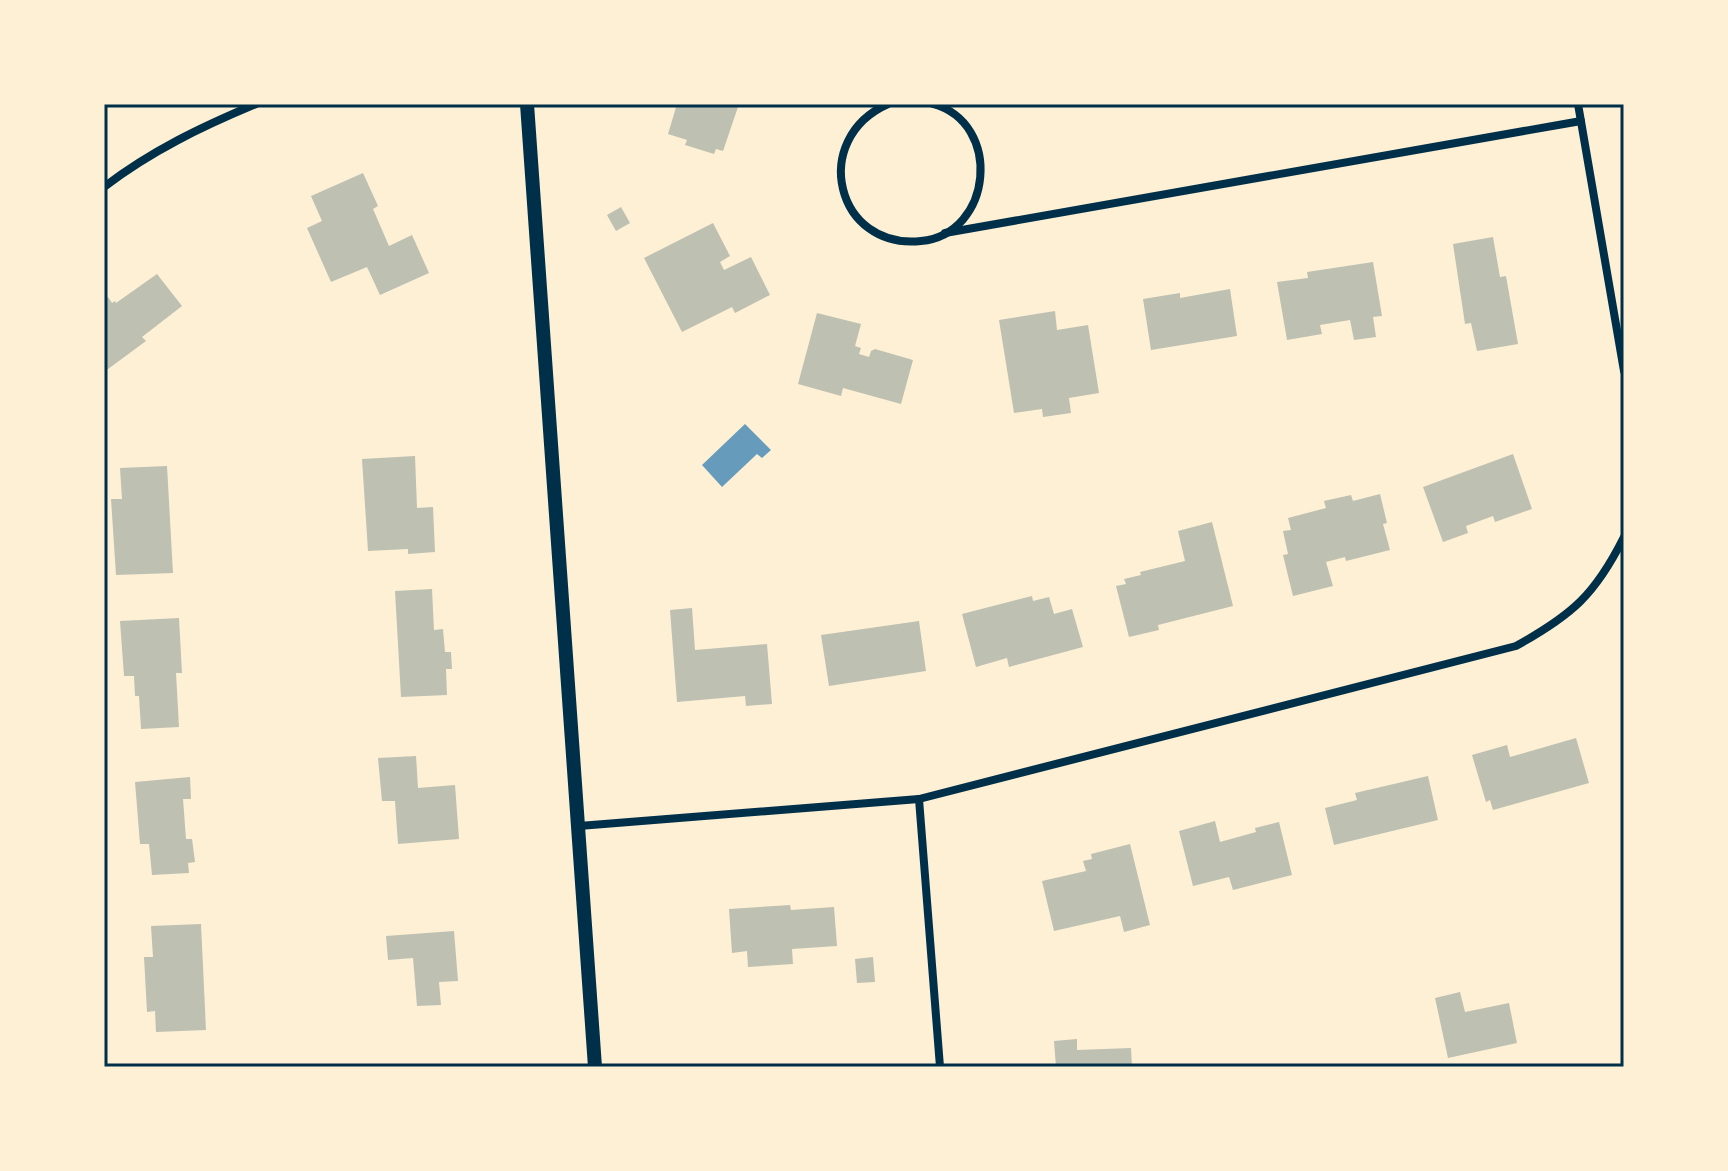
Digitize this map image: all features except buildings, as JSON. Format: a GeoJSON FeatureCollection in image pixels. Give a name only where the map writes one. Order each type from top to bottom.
{"type":"FeatureCollection","features":[{"type":"Feature","properties":{"kind":"street"},"geometry":{"type":"LineString","coordinates":[[104,187],[133,165],[194,130],[256,104]]}},
{"type":"Feature","properties":{"kind":"street"},"geometry":{"type":"LineString","coordinates":[[527,104],[595,1067]]}},
{"type":"Feature","properties":{"kind":"street"},"geometry":{"type":"LineString","coordinates":[[888,104],[871,112],[853,129],[845,146],[840,176],[847,202],[860,220],[879,235],[902,242],[924,241],[945,233],[1581,121]]}},
{"type":"Feature","properties":{"kind":"street"},"geometry":{"type":"LineString","coordinates":[[933,104],[943,107],[964,123],[978,145],[983,169],[978,196],[965,218],[945,233]]}},
{"type":"Feature","properties":{"kind":"street"},"geometry":{"type":"LineString","coordinates":[[1578,104],[1624,371]]}},
{"type":"Feature","properties":{"kind":"street"},"geometry":{"type":"LineString","coordinates":[[579,826],[919,799],[1516,646],[1555,624],[1586,598],[1608,569],[1624,537]]}},
{"type":"Feature","properties":{"kind":"street"},"geometry":{"type":"LineString","coordinates":[[919,799],[940,1067]]}},
{"type":"Feature","properties":{"kind":"water"},"geometry":{"type":"Polygon","coordinates":[[[745,424],[771,450],[762,458],[757,454],[722,487],[702,465],[745,424]]]}}]}
